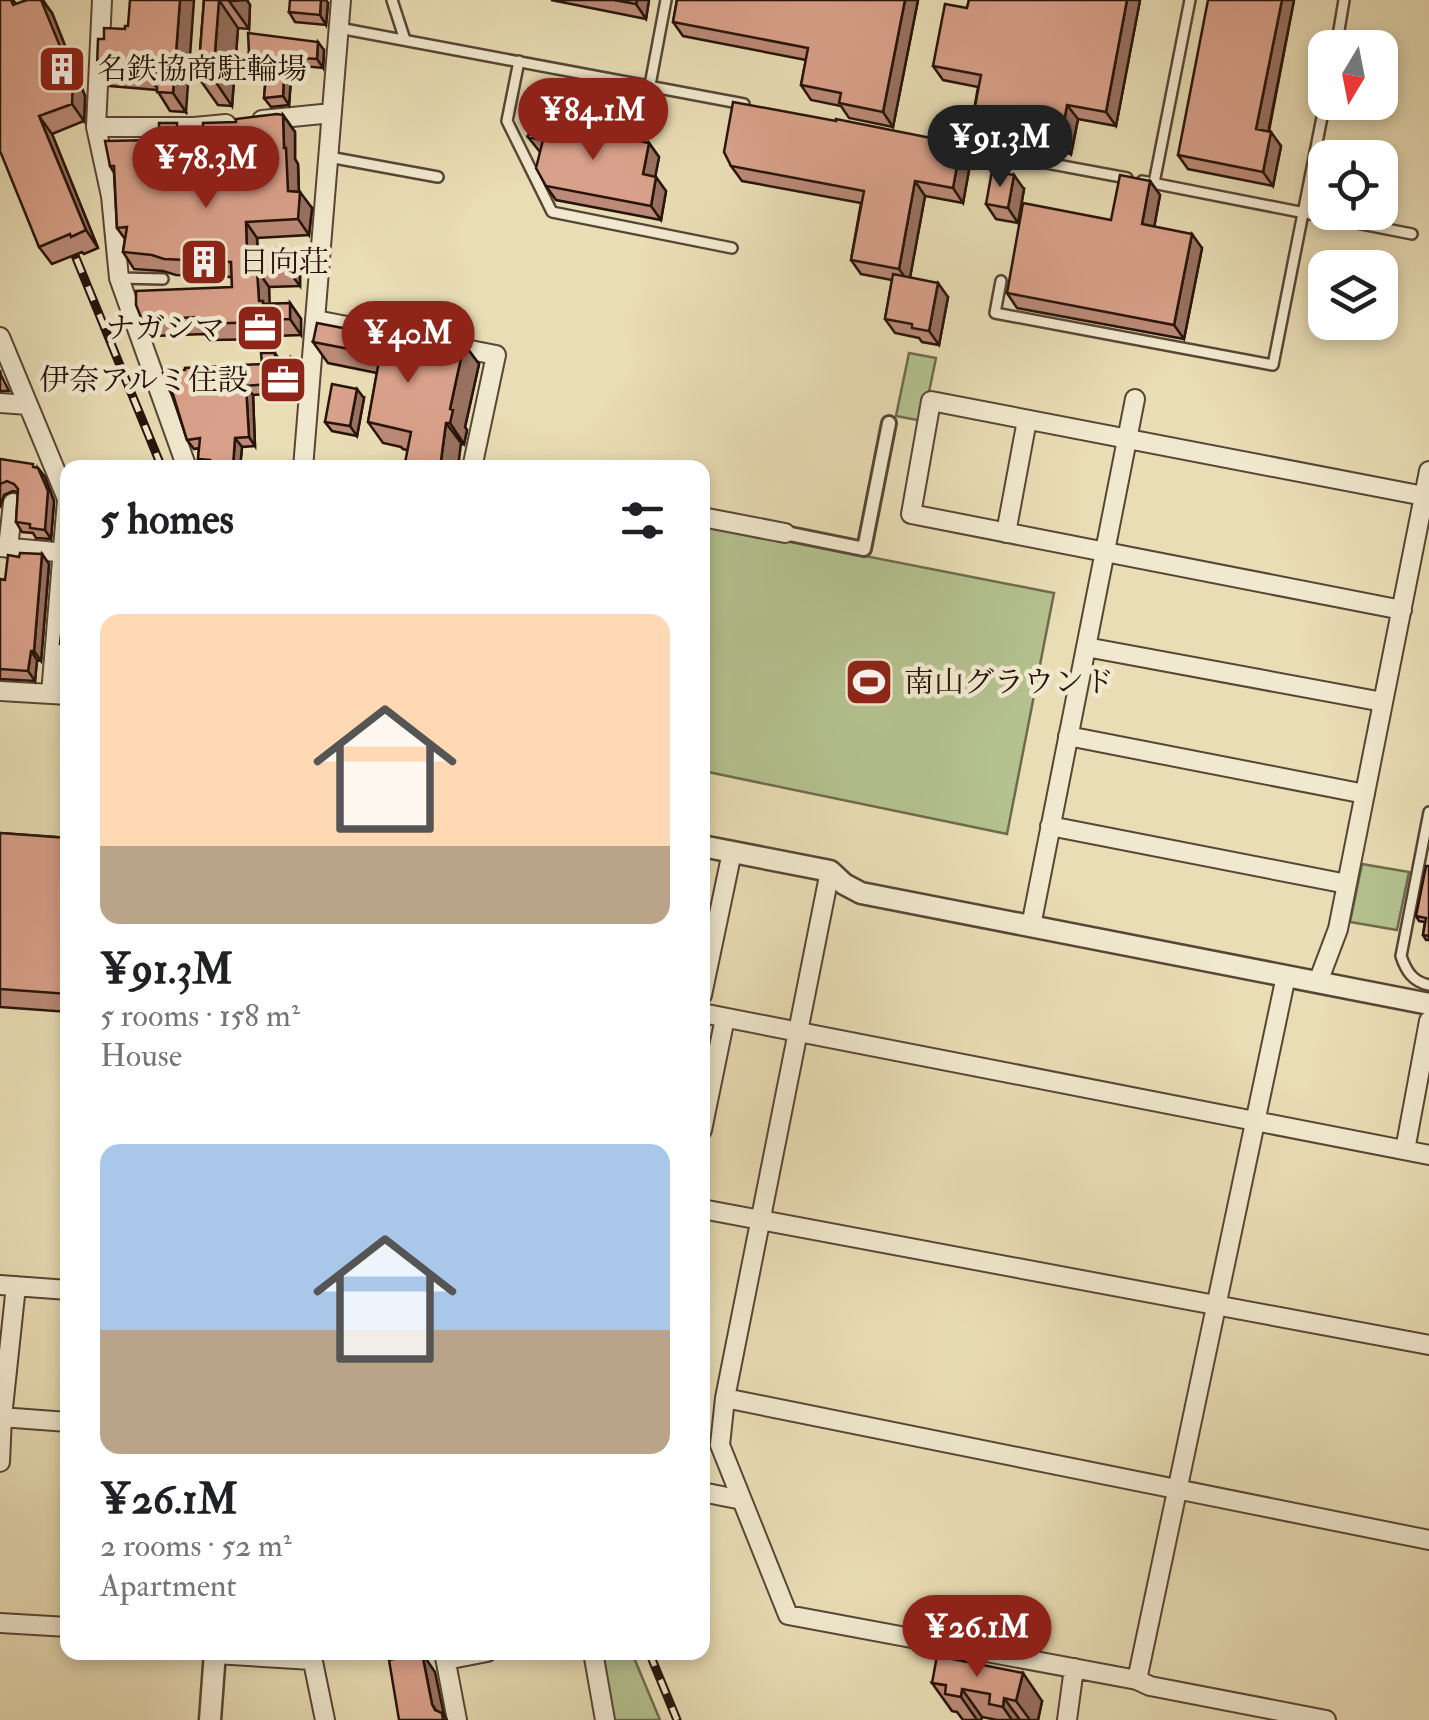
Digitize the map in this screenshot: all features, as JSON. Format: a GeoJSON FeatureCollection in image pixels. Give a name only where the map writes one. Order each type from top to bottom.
{"type":"FeatureCollection","features":[{"type":"Feature","properties":{"kind":"street"},"geometry":{"type":"LineString","coordinates":[[102,0],[96,127],[111,196],[119,278],[184,460]]}},
{"type":"Feature","properties":{"kind":"street"},"geometry":{"type":"LineString","coordinates":[[303,460],[341,0]]}},
{"type":"Feature","properties":{"kind":"street"},"geometry":{"type":"LineString","coordinates":[[96,127],[194,127],[332,114]]}},
{"type":"Feature","properties":{"kind":"street"},"geometry":{"type":"LineString","coordinates":[[316,320],[496,354],[474,460]]}},
{"type":"Feature","properties":{"kind":"street"},"geometry":{"type":"LineString","coordinates":[[0,337],[60,481]]}},
{"type":"Feature","properties":{"kind":"street"},"geometry":{"type":"LineString","coordinates":[[1030,926],[1135,399]]}},
{"type":"Feature","properties":{"kind":"street"},"geometry":{"type":"LineString","coordinates":[[1402,610],[910,514],[931,401],[1424,496]]}},
{"type":"Feature","properties":{"kind":"street"},"geometry":{"type":"LineString","coordinates":[[0,403],[28,404]]}},
{"type":"Feature","properties":{"kind":"street"},"geometry":{"type":"LineString","coordinates":[[1006,532],[1027,420]]}},
{"type":"Feature","properties":{"kind":"street"},"geometry":{"type":"LineString","coordinates":[[710,519],[864,548],[888,423]]}},
{"type":"Feature","properties":{"kind":"street"},"geometry":{"type":"LineString","coordinates":[[1318,982],[1338,929],[1429,471]]}},
{"type":"Feature","properties":{"kind":"street"},"geometry":{"type":"LineString","coordinates":[[13,503],[4,548],[60,553]]}},
{"type":"Feature","properties":{"kind":"street"},"geometry":{"type":"LineString","coordinates":[[1086,647],[1383,702]]}},
{"type":"Feature","properties":{"kind":"street"},"geometry":{"type":"LineString","coordinates":[[0,691],[59,694]]}},
{"type":"Feature","properties":{"kind":"street"},"geometry":{"type":"LineString","coordinates":[[1068,736],[1365,794]]}},
{"type":"Feature","properties":{"kind":"street"},"geometry":{"type":"LineString","coordinates":[[1050,826],[1347,884]]}},
{"type":"Feature","properties":{"kind":"street"},"geometry":{"type":"LineString","coordinates":[[710,848],[830,871],[861,893],[1429,1004]]}},
{"type":"Feature","properties":{"kind":"street"},"geometry":{"type":"LineString","coordinates":[[710,957],[732,852]]}},
{"type":"Feature","properties":{"kind":"street"},"geometry":{"type":"LineString","coordinates":[[830,871],[725,1398],[711,1443],[742,1500],[788,1615],[1137,1680],[1150,1686],[1326,1720]]}},
{"type":"Feature","properties":{"kind":"street"},"geometry":{"type":"LineString","coordinates":[[1137,1680],[1286,976]]}},
{"type":"Feature","properties":{"kind":"street"},"geometry":{"type":"LineString","coordinates":[[710,1015],[1429,1155]]}},
{"type":"Feature","properties":{"kind":"street"},"geometry":{"type":"LineString","coordinates":[[710,1089],[724,1018]]}},
{"type":"Feature","properties":{"kind":"street"},"geometry":{"type":"LineString","coordinates":[[1405,1150],[1429,1021]]}},
{"type":"Feature","properties":{"kind":"street"},"geometry":{"type":"LineString","coordinates":[[710,1211],[1429,1345]]}},
{"type":"Feature","properties":{"kind":"street"},"geometry":{"type":"LineString","coordinates":[[0,1462],[8,1286],[60,1289]]}},
{"type":"Feature","properties":{"kind":"street"},"geometry":{"type":"LineString","coordinates":[[725,1398],[1429,1540]]}},
{"type":"Feature","properties":{"kind":"street"},"geometry":{"type":"LineString","coordinates":[[1,1417],[60,1421]]}},
{"type":"Feature","properties":{"kind":"street"},"geometry":{"type":"LineString","coordinates":[[710,1494],[742,1500]]}},
{"type":"Feature","properties":{"kind":"street"},"geometry":{"type":"LineString","coordinates":[[0,1623],[60,1627]]}},
{"type":"Feature","properties":{"kind":"street"},"geometry":{"type":"LineString","coordinates":[[210,1720],[214,1660]]}},
{"type":"Feature","properties":{"kind":"street"},"geometry":{"type":"LineString","coordinates":[[313,1660],[325,1720]]}},
{"type":"Feature","properties":{"kind":"street"},"geometry":{"type":"LineString","coordinates":[[446,1660],[457,1720]]}},
{"type":"Feature","properties":{"kind":"street"},"geometry":{"type":"LineString","coordinates":[[594,1660],[605,1720]]}},
{"type":"Feature","properties":{"kind":"street"},"geometry":{"type":"LineString","coordinates":[[1067,1720],[1074,1668]]}},
{"type":"Feature","properties":{"kind":"lane"},"geometry":{"type":"LineString","coordinates":[[392,0],[404,40]]}},
{"type":"Feature","properties":{"kind":"lane"},"geometry":{"type":"LineString","coordinates":[[650,85],[666,0]]}},
{"type":"Feature","properties":{"kind":"lane"},"geometry":{"type":"LineString","coordinates":[[1154,183],[1190,0]]}},
{"type":"Feature","properties":{"kind":"lane"},"geometry":{"type":"LineString","coordinates":[[1339,30],[1344,0]]}},
{"type":"Feature","properties":{"kind":"lane"},"geometry":{"type":"LineString","coordinates":[[339,28],[760,108]]}},
{"type":"Feature","properties":{"kind":"lane"},"geometry":{"type":"LineString","coordinates":[[519,61],[507,120],[552,212],[732,248]]}},
{"type":"Feature","properties":{"kind":"lane"},"geometry":{"type":"LineString","coordinates":[[1001,280],[995,313],[1274,365],[1322,120]]}},
{"type":"Feature","properties":{"kind":"lane"},"geometry":{"type":"LineString","coordinates":[[946,144],[1412,234]]}},
{"type":"Feature","properties":{"kind":"lane"},"geometry":{"type":"LineString","coordinates":[[328,157],[438,178]]}},
{"type":"Feature","properties":{"kind":"lane"},"geometry":{"type":"LineString","coordinates":[[119,278],[164,278]]}},
{"type":"Feature","properties":{"kind":"lane"},"geometry":{"type":"LineString","coordinates":[[1429,812],[1425,857],[1401,956],[1406,971],[1429,985]]}},
{"type":"Feature","properties":{"kind":"green space"},"geometry":{"type":"Polygon","coordinates":[[[909,353],[936,358],[923,421],[896,416],[909,353]]]}},
{"type":"Feature","properties":{"kind":"green space","name":"南山グラウンド"},"geometry":{"type":"Polygon","coordinates":[[[710,526],[1054,593],[1007,834],[710,772],[710,526]]]}},
{"type":"Feature","properties":{"kind":"green space"},"geometry":{"type":"Polygon","coordinates":[[[1362,864],[1409,872],[1397,930],[1350,922],[1362,864]]]}},
{"type":"Feature","properties":{"kind":"green space"},"geometry":{"type":"Polygon","coordinates":[[[598,1660],[635,1660],[660,1720],[609,1720],[598,1660]]]}},
{"type":"Feature","properties":{"kind":"building"},"geometry":{"type":"Polygon","coordinates":[[[0,0],[11,0],[13,5],[41,0],[73,78],[72,104],[39,116],[86,230],[39,247],[0,151],[0,0]]]}},
{"type":"Feature","properties":{"kind":"building"},"geometry":{"type":"Polygon","coordinates":[[[130,0],[180,0],[173,93],[157,92],[156,72],[97,67],[98,39],[104,39],[104,28],[128,26],[130,0]]]}},
{"type":"Feature","properties":{"kind":"building"},"geometry":{"type":"Polygon","coordinates":[[[204,0],[219,0],[213,78],[198,77],[204,0]]]}},
{"type":"Feature","properties":{"kind":"building"},"geometry":{"type":"Polygon","coordinates":[[[290,0],[321,0],[320,15],[289,12],[290,0]]]}},
{"type":"Feature","properties":{"kind":"building"},"geometry":{"type":"Polygon","coordinates":[[[677,0],[905,0],[883,112],[839,103],[841,93],[801,85],[808,48],[673,22],[677,0]]]}},
{"type":"Feature","properties":{"kind":"building"},"geometry":{"type":"Polygon","coordinates":[[[969,0],[1127,0],[1106,112],[1067,105],[1061,139],[972,122],[981,75],[933,66],[945,4],[967,8],[969,0]]]}},
{"type":"Feature","properties":{"kind":"building"},"geometry":{"type":"Polygon","coordinates":[[[1208,0],[1282,0],[1256,129],[1271,132],[1263,172],[1178,155],[1208,0]]]}},
{"type":"Feature","properties":{"kind":"building"},"geometry":{"type":"Polygon","coordinates":[[[248,33],[318,42],[317,59],[285,57],[283,96],[264,98],[268,55],[249,53],[248,33]]]}},
{"type":"Feature","properties":{"kind":"building"},"geometry":{"type":"Polygon","coordinates":[[[733,102],[961,144],[953,188],[915,181],[899,269],[851,260],[864,191],[731,166],[724,152],[733,102]]]}},
{"type":"Feature","properties":{"kind":"building"},"geometry":{"type":"Polygon","coordinates":[[[283,115],[288,191],[300,192],[298,219],[246,222],[247,252],[278,251],[278,257],[288,256],[289,269],[257,270],[259,301],[290,303],[290,319],[198,324],[198,317],[142,320],[136,291],[232,287],[231,262],[164,259],[123,252],[127,227],[117,228],[114,166],[110,166],[105,141],[160,140],[159,123],[203,127],[203,123],[283,115]]]}},
{"type":"Feature","properties":{"kind":"building"},"geometry":{"type":"Polygon","coordinates":[[[532,120],[649,143],[643,174],[656,177],[651,206],[546,186],[536,168],[543,140],[528,137],[532,120]]]}},
{"type":"Feature","properties":{"kind":"building"},"geometry":{"type":"Polygon","coordinates":[[[992,171],[1014,175],[1008,208],[986,204],[992,171]]]}},
{"type":"Feature","properties":{"kind":"building"},"geometry":{"type":"Polygon","coordinates":[[[1120,175],[1150,181],[1142,224],[1192,234],[1174,325],[1007,293],[1023,203],[1111,220],[1120,175]]]}},
{"type":"Feature","properties":{"kind":"building"},"geometry":{"type":"Polygon","coordinates":[[[893,274],[938,283],[929,331],[885,319],[893,274]]]}},
{"type":"Feature","properties":{"kind":"building"},"geometry":{"type":"Polygon","coordinates":[[[317,323],[410,341],[412,333],[464,344],[441,460],[406,460],[411,432],[368,422],[380,355],[313,342],[317,323]]]}},
{"type":"Feature","properties":{"kind":"building"},"geometry":{"type":"Polygon","coordinates":[[[261,353],[275,353],[275,359],[291,358],[290,382],[246,386],[249,437],[235,438],[233,460],[198,459],[200,438],[187,440],[163,373],[262,364],[261,353]]]}},
{"type":"Feature","properties":{"kind":"building"},"geometry":{"type":"Polygon","coordinates":[[[332,384],[357,389],[350,426],[325,422],[332,384]]]}},
{"type":"Feature","properties":{"kind":"building"},"geometry":{"type":"Polygon","coordinates":[[[0,459],[38,468],[48,491],[45,530],[16,522],[18,489],[7,481],[0,484],[0,459]]]}},
{"type":"Feature","properties":{"kind":"building"},"geometry":{"type":"Polygon","coordinates":[[[20,553],[42,554],[34,651],[28,671],[0,669],[0,579],[5,580],[8,555],[19,557],[20,553]]]}},
{"type":"Feature","properties":{"kind":"building"},"geometry":{"type":"Polygon","coordinates":[[[0,833],[60,837],[60,993],[0,989],[0,833]]]}},
{"type":"Feature","properties":{"kind":"building"},"geometry":{"type":"Polygon","coordinates":[[[1426,866],[1429,936],[1423,935],[1426,918],[1416,916],[1426,866]]]}},
{"type":"Feature","properties":{"kind":"building"},"geometry":{"type":"Polygon","coordinates":[[[937,1656],[1023,1673],[1016,1701],[1004,1698],[1003,1707],[989,1704],[990,1694],[962,1689],[961,1697],[945,1694],[946,1685],[932,1683],[937,1656]]]}},
{"type":"Feature","properties":{"kind":"building"},"geometry":{"type":"Polygon","coordinates":[[[389,1660],[423,1660],[432,1704],[442,1713],[443,1720],[399,1720],[389,1660]]]}},
{"type":"Feature","properties":{"kind":"railway"},"geometry":{"type":"LineString","coordinates":[[65,231],[159,460]]}},
{"type":"Feature","properties":{"kind":"railway"},"geometry":{"type":"LineString","coordinates":[[652,1660],[677,1720]]}},
{"type":"Feature","properties":{"kind":"place","name":"名鉄協商駐輪場"},"geometry":{"type":"Point","coordinates":[62,69]}},
{"type":"Feature","properties":{"kind":"place","name":"日向荘"},"geometry":{"type":"Point","coordinates":[204,262]}},
{"type":"Feature","properties":{"kind":"place","name":"ナガシマ"},"geometry":{"type":"Point","coordinates":[260,328]}},
{"type":"Feature","properties":{"kind":"place","name":"伊奈アルミ住設"},"geometry":{"type":"Point","coordinates":[283,380]}},
{"type":"Feature","properties":{"kind":"place","name":"南山グラウンド"},"geometry":{"type":"Point","coordinates":[869,682]}}]}
